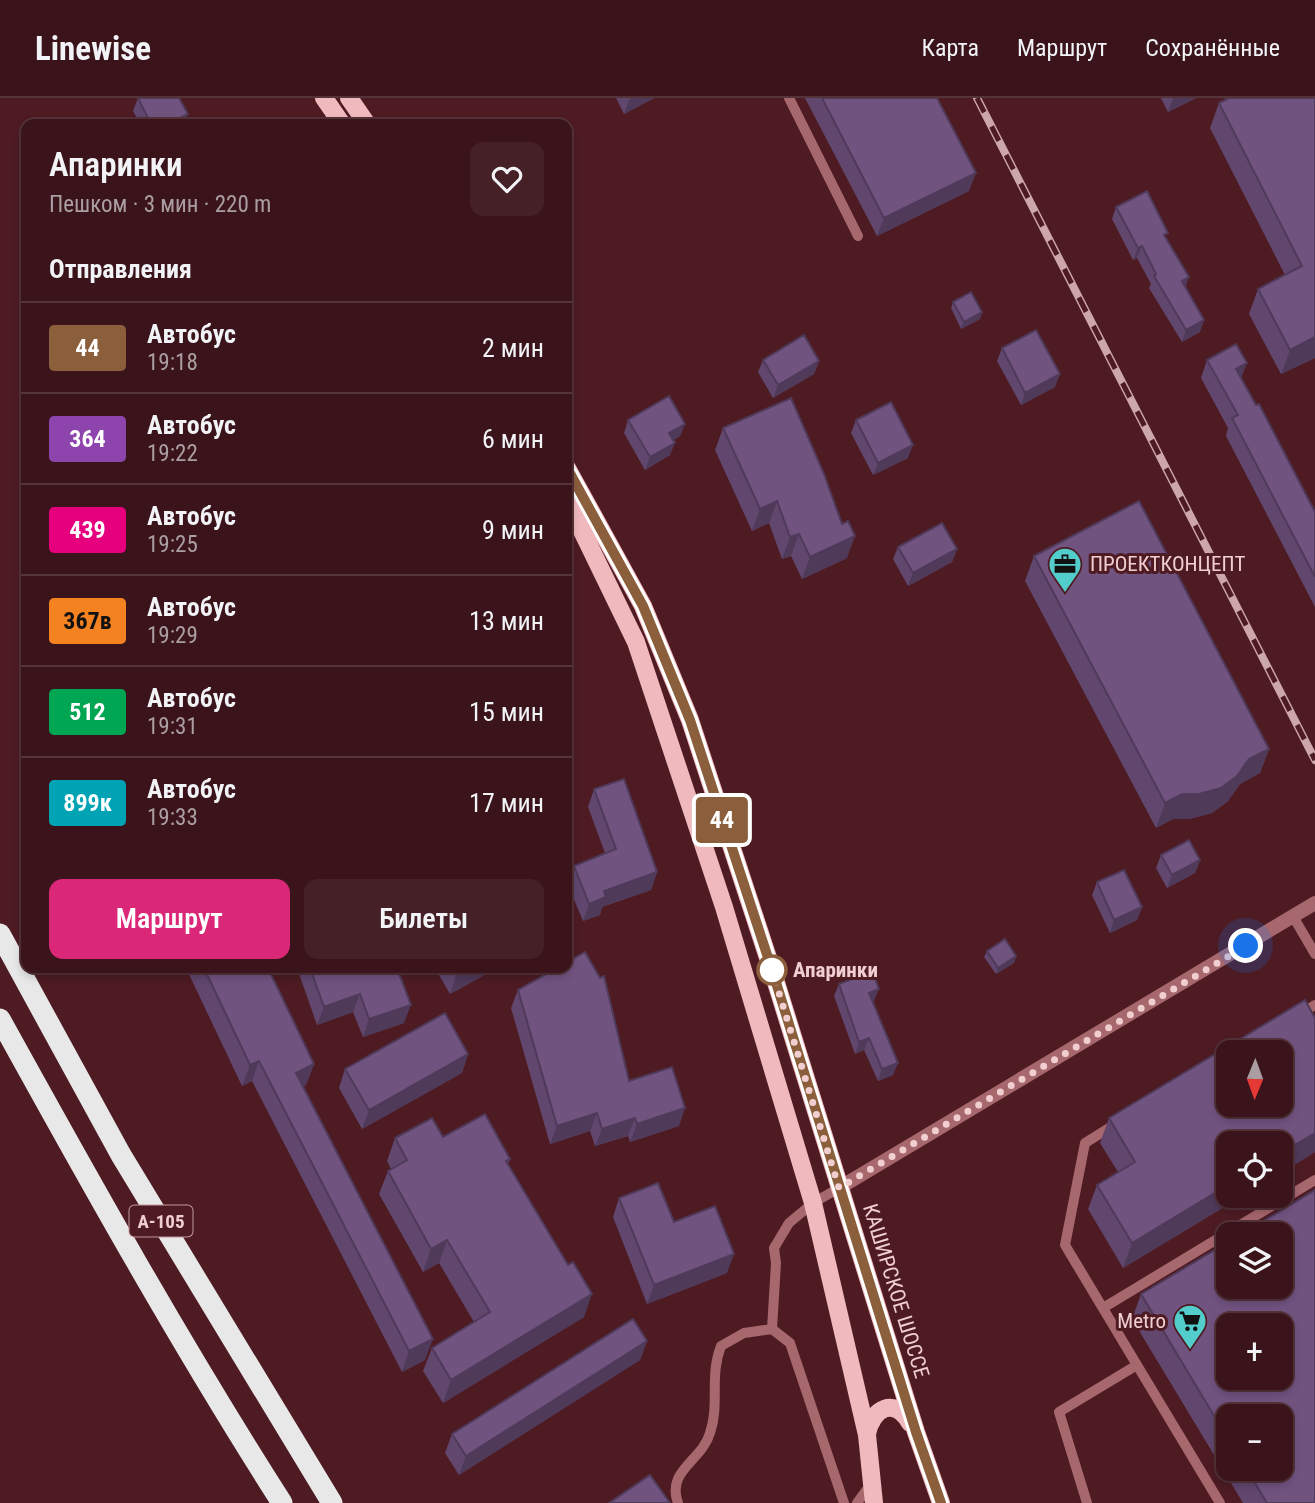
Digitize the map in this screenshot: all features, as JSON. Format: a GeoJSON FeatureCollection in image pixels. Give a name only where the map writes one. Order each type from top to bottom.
{"type":"FeatureCollection","features":[{"type":"Feature","properties":{"kind":"highway","name":"А-105"},"geometry":{"type":"LineString","coordinates":[[0,934],[21,972]]}},
{"type":"Feature","properties":{"kind":"highway","name":"А-105"},"geometry":{"type":"LineString","coordinates":[[21,973],[121,1155],[332,1503]]}},
{"type":"Feature","properties":{"kind":"highway","name":"А-105"},"geometry":{"type":"LineString","coordinates":[[0,1018],[91,1184],[226,1415],[282,1503]]}},
{"type":"Feature","properties":{"kind":"main road"},"geometry":{"type":"LineString","coordinates":[[324,98],[339,119]]}},
{"type":"Feature","properties":{"kind":"main road"},"geometry":{"type":"LineString","coordinates":[[349,98],[364,119]]}},
{"type":"Feature","properties":{"kind":"main road","name":"КАШИРСКОЕ ШОССЕ"},"geometry":{"type":"LineString","coordinates":[[572,477],[643,606],[690,720],[774,976],[916,1432],[941,1503]]}},
{"type":"Feature","properties":{"kind":"main road"},"geometry":{"type":"LineString","coordinates":[[572,510],[636,642],[724,907],[813,1203],[867,1435],[874,1503]]}},
{"type":"Feature","properties":{"kind":"main road"},"geometry":{"type":"LineString","coordinates":[[867,1435],[869,1421],[876,1413],[886,1408],[896,1408],[905,1413],[916,1432]]}},
{"type":"Feature","properties":{"kind":"street"},"geometry":{"type":"LineString","coordinates":[[839,1188],[1315,903]]}},
{"type":"Feature","properties":{"kind":"lane"},"geometry":{"type":"LineString","coordinates":[[789,98],[858,236]]}},
{"type":"Feature","properties":{"kind":"lane"},"geometry":{"type":"LineString","coordinates":[[1294,918],[1315,954]]}},
{"type":"Feature","properties":{"kind":"lane"},"geometry":{"type":"LineString","coordinates":[[1293,1018],[1315,1004]]}},
{"type":"Feature","properties":{"kind":"lane"},"geometry":{"type":"LineString","coordinates":[[1121,1121],[1085,1143],[1065,1245],[1220,1503]]}},
{"type":"Feature","properties":{"kind":"lane"},"geometry":{"type":"LineString","coordinates":[[1102,1308],[1315,1180]]}},
{"type":"Feature","properties":{"kind":"lane"},"geometry":{"type":"LineString","coordinates":[[772,1329],[775,1248],[789,1223],[813,1203],[839,1188]]}},
{"type":"Feature","properties":{"kind":"lane"},"geometry":{"type":"LineString","coordinates":[[678,1503],[674,1488],[678,1475],[710,1434],[714,1410],[713,1370],[721,1346],[744,1333],[772,1329],[790,1343],[844,1503]]}},
{"type":"Feature","properties":{"kind":"lane"},"geometry":{"type":"LineString","coordinates":[[1087,1503],[1059,1412],[1138,1365]]}},
{"type":"Feature","properties":{"kind":"lane"},"geometry":{"type":"LineString","coordinates":[[284,1424],[344,1503]]}},
{"type":"Feature","properties":{"kind":"lane"},"geometry":{"type":"LineString","coordinates":[[857,1503],[871,1484]]}},
{"type":"Feature","properties":{"kind":"building"},"geometry":{"type":"Polygon","coordinates":[[[138,98],[179,98],[188,114],[178,119],[148,119],[138,98]]]}},
{"type":"Feature","properties":{"kind":"building"},"geometry":{"type":"Polygon","coordinates":[[[822,98],[937,98],[976,173],[884,218],[822,98]]]}},
{"type":"Feature","properties":{"kind":"building"},"geometry":{"type":"Polygon","coordinates":[[[1229,98],[1315,98],[1315,337],[1290,350],[1258,289],[1302,266],[1219,103],[1229,98]]]}},
{"type":"Feature","properties":{"kind":"building"},"geometry":{"type":"Polygon","coordinates":[[[1147,191],[1168,233],[1164,235],[1189,277],[1182,281],[1204,320],[1186,330],[1154,276],[1156,274],[1142,246],[1138,248],[1116,207],[1147,191]]]}},
{"type":"Feature","properties":{"kind":"building"},"geometry":{"type":"Polygon","coordinates":[[[971,292],[982,312],[964,322],[953,302],[971,292]]]}},
{"type":"Feature","properties":{"kind":"building"},"geometry":{"type":"Polygon","coordinates":[[[1036,330],[1060,374],[1025,393],[1002,348],[1036,330]]]}},
{"type":"Feature","properties":{"kind":"building"},"geometry":{"type":"Polygon","coordinates":[[[804,335],[819,361],[778,385],[763,360],[804,335]]]}},
{"type":"Feature","properties":{"kind":"building"},"geometry":{"type":"Polygon","coordinates":[[[1236,344],[1247,363],[1236,369],[1256,405],[1259,404],[1315,512],[1315,577],[1232,418],[1238,415],[1207,360],[1236,344]]]}},
{"type":"Feature","properties":{"kind":"building"},"geometry":{"type":"Polygon","coordinates":[[[669,396],[685,424],[669,433],[675,443],[650,457],[628,420],[669,396]]]}},
{"type":"Feature","properties":{"kind":"building"},"geometry":{"type":"Polygon","coordinates":[[[791,398],[842,524],[848,521],[855,536],[810,557],[799,534],[790,537],[777,501],[760,509],[723,428],[791,398]]]}},
{"type":"Feature","properties":{"kind":"building"},"geometry":{"type":"Polygon","coordinates":[[[891,402],[913,445],[878,463],[856,420],[891,402]]]}},
{"type":"Feature","properties":{"kind":"building"},"geometry":{"type":"Polygon","coordinates":[[[1139,501],[1269,749],[1249,759],[1237,776],[1221,788],[1199,794],[1182,794],[1165,803],[1034,556],[1139,501]]]}},
{"type":"Feature","properties":{"kind":"building"},"geometry":{"type":"Polygon","coordinates":[[[942,523],[957,549],[913,573],[898,547],[942,523]]]}},
{"type":"Feature","properties":{"kind":"building"},"geometry":{"type":"Polygon","coordinates":[[[624,779],[657,872],[604,891],[606,897],[589,904],[574,866],[616,849],[594,789],[624,779]]]}},
{"type":"Feature","properties":{"kind":"building"},"geometry":{"type":"Polygon","coordinates":[[[1189,840],[1200,860],[1172,875],[1161,855],[1189,840]]]}},
{"type":"Feature","properties":{"kind":"building"},"geometry":{"type":"Polygon","coordinates":[[[1124,870],[1142,907],[1114,920],[1097,882],[1124,870]]]}},
{"type":"Feature","properties":{"kind":"building"},"geometry":{"type":"Polygon","coordinates":[[[1005,939],[1016,956],[998,968],[987,951],[1005,939]]]}},
{"type":"Feature","properties":{"kind":"building"},"geometry":{"type":"Polygon","coordinates":[[[585,952],[600,978],[604,976],[629,1081],[672,1067],[685,1108],[637,1124],[635,1118],[602,1129],[597,1113],[557,1126],[518,990],[548,973],[572,973],[572,959],[585,952]]]}},
{"type":"Feature","properties":{"kind":"building"},"geometry":{"type":"Polygon","coordinates":[[[872,971],[879,989],[869,993],[898,1063],[882,1069],[869,1038],[859,1042],[839,984],[872,971]]]}},
{"type":"Feature","properties":{"kind":"building"},"geometry":{"type":"Polygon","coordinates":[[[206,973],[270,973],[314,1064],[296,1073],[433,1339],[409,1351],[259,1061],[250,1065],[206,973]]]}},
{"type":"Feature","properties":{"kind":"building"},"geometry":{"type":"Polygon","coordinates":[[[312,973],[399,973],[411,1005],[369,1019],[360,994],[324,1007],[312,973]]]}},
{"type":"Feature","properties":{"kind":"building"},"geometry":{"type":"Polygon","coordinates":[[[1305,1000],[1315,1018],[1315,1133],[1293,1146],[1293,1131],[1216,1131],[1216,1192],[1132,1243],[1097,1185],[1135,1162],[1109,1118],[1216,1054],[1216,1117],[1293,1117],[1293,1040],[1239,1040],[1305,1000]]]}},
{"type":"Feature","properties":{"kind":"building"},"geometry":{"type":"Polygon","coordinates":[[[445,1013],[468,1054],[369,1110],[345,1069],[445,1013]]]}},
{"type":"Feature","properties":{"kind":"building"},"geometry":{"type":"Polygon","coordinates":[[[485,1114],[510,1159],[506,1161],[568,1265],[573,1262],[592,1294],[451,1380],[432,1348],[490,1312],[447,1240],[431,1249],[388,1171],[407,1160],[395,1138],[432,1118],[443,1137],[485,1114]]]}},
{"type":"Feature","properties":{"kind":"building"},"geometry":{"type":"Polygon","coordinates":[[[658,1183],[674,1222],[715,1206],[734,1254],[654,1285],[619,1198],[658,1183]]]}},
{"type":"Feature","properties":{"kind":"building"},"geometry":{"type":"Polygon","coordinates":[[[1315,1190],[1315,1503],[1267,1503],[1254,1481],[1293,1481],[1293,1404],[1216,1404],[1216,1419],[1141,1294],[1216,1249],[1216,1299],[1293,1299],[1293,1222],[1262,1222],[1285,1208],[1293,1208],[1293,1203],[1315,1190]]]}},
{"type":"Feature","properties":{"kind":"building"},"geometry":{"type":"Polygon","coordinates":[[[633,1319],[647,1341],[466,1456],[452,1434],[633,1319]]]}},
{"type":"Feature","properties":{"kind":"building"},"geometry":{"type":"Polygon","coordinates":[[[650,1475],[670,1503],[609,1503],[650,1475]]]}},
{"type":"Feature","properties":{"kind":"railway"},"geometry":{"type":"LineString","coordinates":[[977,98],[1315,760]]}},
{"type":"Feature","properties":{"kind":"bus line","name":"44"},"geometry":{"type":"LineString","coordinates":[[572,477],[643,606],[690,720],[774,976],[916,1432],[941,1503]]}},
{"type":"Feature","properties":{"kind":"place","name":"ПРОЕКТКОНЦЕПТ"},"geometry":{"type":"Point","coordinates":[1065,594]}},
{"type":"Feature","properties":{"kind":"place","name":"Апаринки"},"geometry":{"type":"Point","coordinates":[772,970]}},
{"type":"Feature","properties":{"kind":"place","name":"Metro"},"geometry":{"type":"Point","coordinates":[1190,1351]}},
{"type":"Feature","properties":{"kind":"route"},"geometry":{"type":"LineString","coordinates":[[772,970],[839,1188],[1246,946]]}}]}
